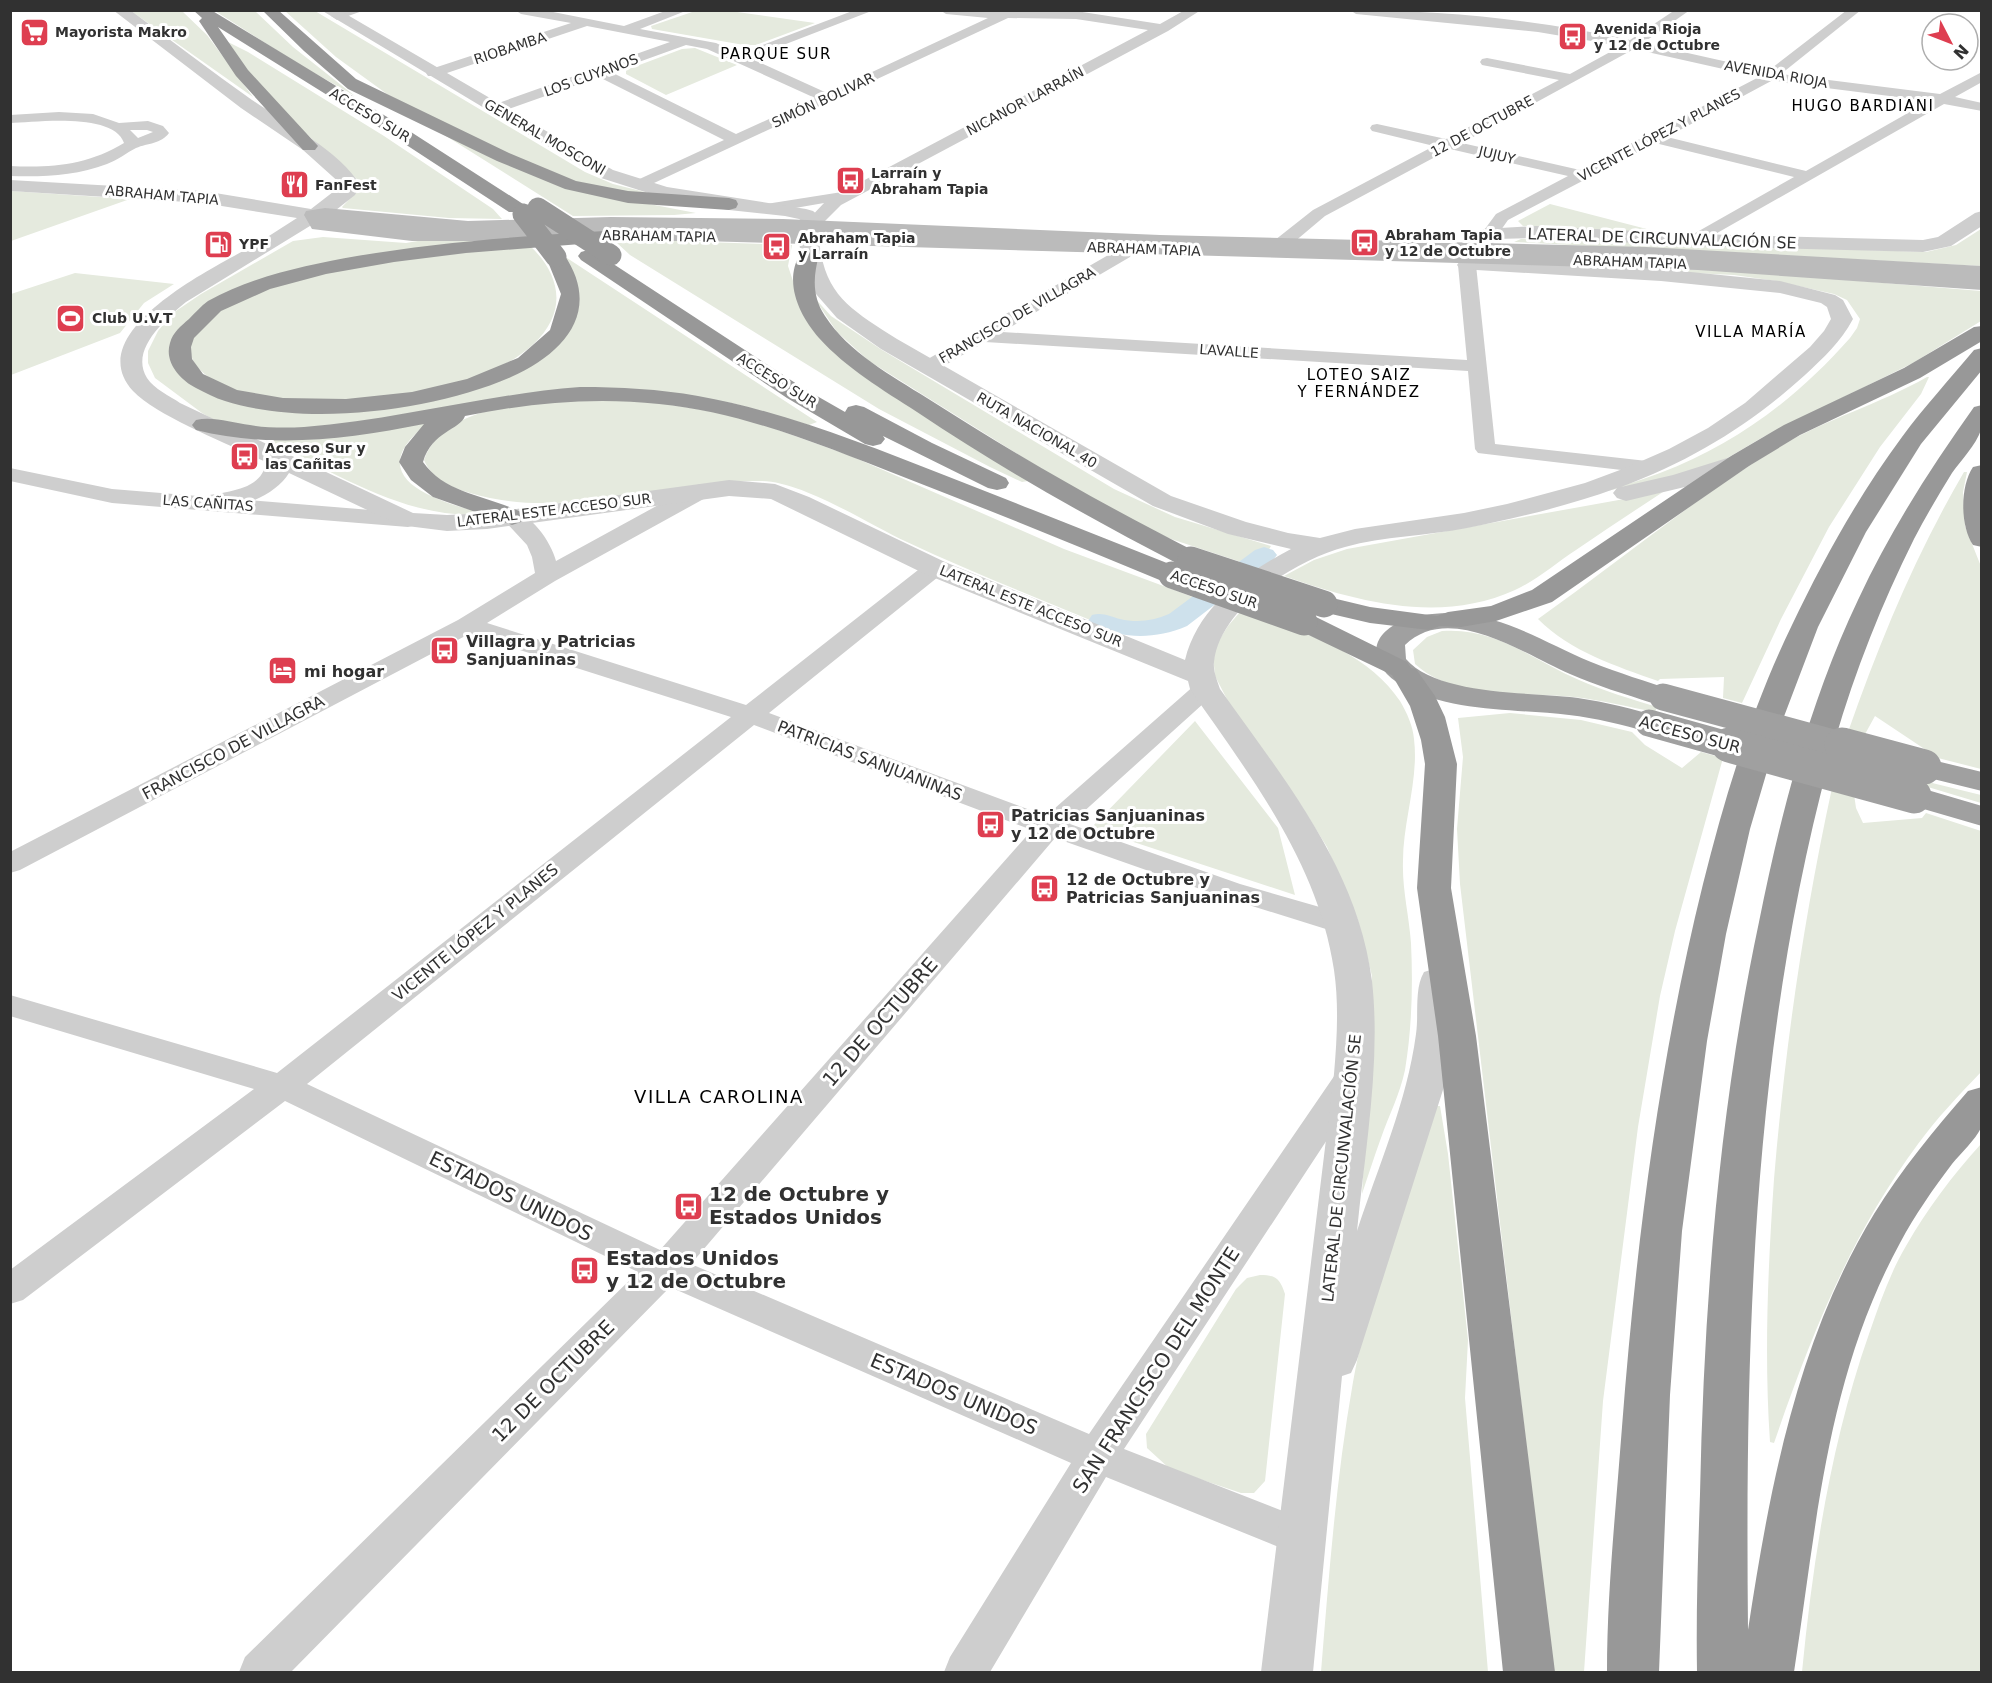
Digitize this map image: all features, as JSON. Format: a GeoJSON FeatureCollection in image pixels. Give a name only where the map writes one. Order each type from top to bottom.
{"type":"FeatureCollection","features":[{"type":"Feature","properties":{"kind":"highway"},"geometry":{"type":"LineString","coordinates":[[199,10],[242,73],[309,146]]}},
{"type":"Feature","properties":{"kind":"highway","name":"ACCESO SUR"},"geometry":{"type":"LineString","coordinates":[[199,10],[813,387],[884,428],[1030,498],[1113,533],[1181,567]]}},
{"type":"Feature","properties":{"kind":"highway","name":"ACCESO SUR"},"geometry":{"type":"LineString","coordinates":[[269,10],[351,83],[525,210]]}},
{"type":"Feature","properties":{"kind":"highway"},"geometry":{"type":"LineString","coordinates":[[351,83],[503,157],[571,184],[611,195],[646,200],[729,204]]}},
{"type":"Feature","properties":{"kind":"highway"},"geometry":{"type":"LineString","coordinates":[[525,210],[556,257],[565,275],[571,294],[570,309],[558,333],[539,352],[512,369],[478,383],[407,400],[351,407],[301,407],[259,403],[227,395],[202,384],[187,372],[179,356],[179,348],[186,332],[215,307],[245,293],[307,273],[424,250],[637,234]]}},
{"type":"Feature","properties":{"kind":"highway"},"geometry":{"type":"LineString","coordinates":[[812,235],[805,270],[806,300],[828,332],[855,359],[980,442],[1181,567]]}},
{"type":"Feature","properties":{"kind":"highway","name":"ACCESO SUR"},"geometry":{"type":"LineString","coordinates":[[599,256],[747,362],[863,434],[1047,525],[1181,567],[1314,613],[1401,672],[1438,688],[1472,697],[1569,706],[1656,710],[1919,782],[1982,816]]}},
{"type":"Feature","properties":{"kind":"highway"},"geometry":{"type":"LineString","coordinates":[[1438,621],[1486,616],[1516,609],[1542,596],[1740,461],[1792,430],[1912,373],[1982,332]]}},
{"type":"Feature","properties":{"kind":"highway"},"geometry":{"type":"LineString","coordinates":[[1633,1672],[1652,1320],[1682,1076],[1702,955],[1718,887],[1760,737],[1798,639],[1827,580],[1890,468],[1922,425],[1982,355]]}},
{"type":"Feature","properties":{"kind":"highway"},"geometry":{"type":"LineString","coordinates":[[204,425],[229,431],[257,433],[334,432],[380,427],[484,405],[555,395],[601,393],[674,398],[762,416],[829,439],[1047,525]]}},
{"type":"Feature","properties":{"kind":"highway"},"geometry":{"type":"LineString","coordinates":[[484,405],[444,421],[428,432],[418,442],[411,462],[423,480],[434,488],[492,507],[512,517]]}},
{"type":"Feature","properties":{"kind":"highway"},"geometry":{"type":"LineString","coordinates":[[1724,1672],[1725,1438],[1732,1254],[1739,1166],[1757,1030],[1786,865],[1806,780],[1823,723],[1877,586],[1924,497],[1955,447],[1982,412]]}},
{"type":"Feature","properties":{"kind":"highway"},"geometry":{"type":"LineString","coordinates":[[1982,472],[1976,519],[1982,539]]}},
{"type":"Feature","properties":{"kind":"highway","name":"ACCESO SUR"},"geometry":{"type":"LineString","coordinates":[[1314,613],[1475,622],[1504,630],[1531,642],[1656,710]]}},
{"type":"Feature","properties":{"kind":"highway","name":"ACCESO SUR"},"geometry":{"type":"LineString","coordinates":[[1401,672],[1389,652],[1392,642],[1402,633],[1438,621]]}},
{"type":"Feature","properties":{"kind":"highway"},"geometry":{"type":"LineString","coordinates":[[1401,672],[1429,712],[1441,764],[1434,864],[1438,918],[1458,1048],[1529,1672]]}},
{"type":"Feature","properties":{"kind":"highway","name":"ACCESO SUR"},"geometry":{"type":"LineString","coordinates":[[1919,782],[1982,782]]}},
{"type":"Feature","properties":{"kind":"highway"},"geometry":{"type":"LineString","coordinates":[[1768,1672],[1795,1492],[1816,1407],[1840,1328],[1876,1246],[1894,1217],[1923,1173],[1982,1101]]}},
{"type":"Feature","properties":{"kind":"main road","name":"ABRAHAM TAPIA"},"geometry":{"type":"LineString","coordinates":[[316,220],[412,228],[611,224],[812,235],[1477,251]]}},
{"type":"Feature","properties":{"kind":"main road","name":"ABRAHAM TAPIA"},"geometry":{"type":"LineString","coordinates":[[316,220],[411,235],[637,234],[703,230]]}},
{"type":"Feature","properties":{"kind":"main road","name":"ABRAHAM TAPIA"},"geometry":{"type":"LineString","coordinates":[[1127,244],[1281,244],[1477,251],[1975,278]]}},
{"type":"Feature","properties":{"kind":"street"},"geometry":{"type":"LineString","coordinates":[[120,10],[309,146],[351,182],[350,188],[316,220]]}},
{"type":"Feature","properties":{"kind":"street"},"geometry":{"type":"LineString","coordinates":[[333,13],[359,10]]}},
{"type":"Feature","properties":{"kind":"street"},"geometry":{"type":"LineString","coordinates":[[625,30],[682,10]]}},
{"type":"Feature","properties":{"kind":"street"},"geometry":{"type":"LineString","coordinates":[[739,58],[868,10]]}},
{"type":"Feature","properties":{"kind":"street"},"geometry":{"type":"LineString","coordinates":[[946,10],[1076,15],[1163,28]]}},
{"type":"Feature","properties":{"kind":"street","name":"NICANOR LARRAÍN"},"geometry":{"type":"LineString","coordinates":[[812,235],[828,207],[1195,10]]}},
{"type":"Feature","properties":{"kind":"street","name":"AVENIDA RIOJA"},"geometry":{"type":"LineString","coordinates":[[1356,10],[1538,28],[1632,45],[1771,75],[1982,106]]}},
{"type":"Feature","properties":{"kind":"street"},"geometry":{"type":"LineString","coordinates":[[1422,17],[1437,10]]}},
{"type":"Feature","properties":{"kind":"street","name":"12 DE OCTUBRE"},"geometry":{"type":"LineString","coordinates":[[1281,244],[1319,213],[1632,45],[1684,10]]}},
{"type":"Feature","properties":{"kind":"street","name":"VICENTE LÓPEZ Y PLANES"},"geometry":{"type":"LineString","coordinates":[[1477,251],[1502,217],[1771,75],[1854,10]]}},
{"type":"Feature","properties":{"kind":"street"},"geometry":{"type":"LineString","coordinates":[[525,11],[711,46],[827,98]]}},
{"type":"Feature","properties":{"kind":"street","name":"GENERAL MOSCONI"},"geometry":{"type":"LineString","coordinates":[[333,13],[596,168],[639,185],[729,204],[797,212],[812,235]]}},
{"type":"Feature","properties":{"kind":"street","name":"SIMÓN BOLIVAR"},"geometry":{"type":"LineString","coordinates":[[639,185],[1007,14]]}},
{"type":"Feature","properties":{"kind":"street","name":"RIOBAMBA"},"geometry":{"type":"LineString","coordinates":[[433,73],[586,22]]}},
{"type":"Feature","properties":{"kind":"street","name":"LOS CUYANOS"},"geometry":{"type":"LineString","coordinates":[[495,109],[686,41]]}},
{"type":"Feature","properties":{"kind":"street"},"geometry":{"type":"LineString","coordinates":[[1487,62],[1572,78]]}},
{"type":"Feature","properties":{"kind":"street"},"geometry":{"type":"LineString","coordinates":[[600,72],[735,140]]}},
{"type":"Feature","properties":{"kind":"street"},"geometry":{"type":"LineString","coordinates":[[1696,240],[1982,76]]}},
{"type":"Feature","properties":{"kind":"street"},"geometry":{"type":"LineString","coordinates":[[10,119],[83,118],[106,122],[126,131],[132,140],[131,145]]}},
{"type":"Feature","properties":{"kind":"street"},"geometry":{"type":"LineString","coordinates":[[10,171],[46,173],[72,171],[108,159],[131,145],[153,139],[162,133],[159,128],[150,125],[119,127]]}},
{"type":"Feature","properties":{"kind":"street","name":"JUJUY"},"geometry":{"type":"LineString","coordinates":[[1377,128],[1582,175]]}},
{"type":"Feature","properties":{"kind":"street"},"geometry":{"type":"LineString","coordinates":[[1653,138],[1808,176]]}},
{"type":"Feature","properties":{"kind":"street","name":"ABRAHAM TAPIA"},"geometry":{"type":"LineString","coordinates":[[10,185],[165,194],[248,204],[316,220]]}},
{"type":"Feature","properties":{"kind":"street"},"geometry":{"type":"LineString","coordinates":[[248,204],[309,199],[350,188]]}},
{"type":"Feature","properties":{"kind":"street","name":"NICANOR LARRAÍN"},"geometry":{"type":"LineString","coordinates":[[703,230],[712,216],[763,207],[813,202],[854,192]]}},
{"type":"Feature","properties":{"kind":"street","name":"LATERAL DE CIRCUNVALACIÓN SE"},"geometry":{"type":"LineString","coordinates":[[1477,251],[1536,232],[1696,240],[1892,246],[1932,245],[1952,237],[1982,217]]}},
{"type":"Feature","properties":{"kind":"street","name":"LATERAL ESTE ACCESO SUR"},"geometry":{"type":"LineString","coordinates":[[316,220],[286,233],[171,304],[145,327],[136,342],[132,366],[134,375],[140,384],[172,408],[204,425],[408,520],[465,523],[701,491],[744,488],[786,495],[935,568],[1203,683]]}},
{"type":"Feature","properties":{"kind":"street","name":"RUTA NACIONAL 40"},"geometry":{"type":"LineString","coordinates":[[812,235],[817,281],[836,307],[863,327],[928,367],[1162,501],[1245,530],[1288,541],[1323,546]]}},
{"type":"Feature","properties":{"kind":"street","name":"FRANCISCO DE VILLAGRA"},"geometry":{"type":"LineString","coordinates":[[928,367],[1124,253],[1127,244]]}},
{"type":"Feature","properties":{"kind":"street"},"geometry":{"type":"LineString","coordinates":[[1498,514],[1558,498],[1647,467],[1701,444],[1764,401],[1838,329],[1842,319],[1836,304],[1801,290],[1733,280],[1660,274],[1477,251],[1477,366],[1485,449],[1647,467]]}},
{"type":"Feature","properties":{"kind":"street","name":"LAVALLE"},"geometry":{"type":"LineString","coordinates":[[981,336],[1477,366]]}},
{"type":"Feature","properties":{"kind":"street"},"geometry":{"type":"LineString","coordinates":[[210,502],[242,496],[262,488],[277,476],[280,470],[279,459]]}},
{"type":"Feature","properties":{"kind":"street"},"geometry":{"type":"LineString","coordinates":[[1203,683],[1199,664],[1203,644],[1212,626],[1226,609],[1264,577],[1323,546],[1654,488],[1740,461]]}},
{"type":"Feature","properties":{"kind":"street","name":"LAS CAÑITAS"},"geometry":{"type":"LineString","coordinates":[[10,474],[112,496],[210,502],[408,520]]}},
{"type":"Feature","properties":{"kind":"street","name":"FRANCISCO DE VILLAGRA"},"geometry":{"type":"LineString","coordinates":[[10,864],[467,625],[548,576],[701,491]]}},
{"type":"Feature","properties":{"kind":"street"},"geometry":{"type":"LineString","coordinates":[[512,517],[541,546],[546,559],[548,576]]}},
{"type":"Feature","properties":{"kind":"street","name":"VICENTE LÓPEZ Y PLANES"},"geometry":{"type":"LineString","coordinates":[[10,1290],[282,1086],[748,714],[935,568]]}},
{"type":"Feature","properties":{"kind":"street","name":"PATRICIAS SANJUANINAS"},"geometry":{"type":"LineString","coordinates":[[467,625],[748,714],[1050,827],[1230,890],[1340,923]]}},
{"type":"Feature","properties":{"kind":"street","name":"12 DE OCTUBRE"},"geometry":{"type":"LineString","coordinates":[[261,1672],[665,1269],[1050,827],[1203,683]]}},
{"type":"Feature","properties":{"kind":"street","name":"LATERAL DE CIRCUNVALACIÓN SE"},"geometry":{"type":"LineString","coordinates":[[1203,683],[1274,786],[1322,869],[1352,969],[1356,1019],[1353,1074],[1287,1672]]}},
{"type":"Feature","properties":{"kind":"street"},"geometry":{"type":"LineString","coordinates":[[1315,1413],[1349,1320],[1430,1071],[1436,1023],[1438,918]]}},
{"type":"Feature","properties":{"kind":"street","name":"ESTADOS UNIDOS"},"geometry":{"type":"LineString","coordinates":[[10,1005],[282,1086],[665,1269],[1097,1456],[1301,1537]]}},
{"type":"Feature","properties":{"kind":"street","name":"SAN FRANCISCO DEL MONTE"},"geometry":{"type":"LineString","coordinates":[[966,1672],[1097,1456],[1353,1074]]}},
{"type":"Feature","properties":{"kind":"shaded area"},"geometry":{"type":"Polygon","coordinates":[[[698,10],[730,11],[815,23],[756,45],[744,45],[652,29],[651,26],[698,10]]]}},
{"type":"Feature","properties":{"kind":"shaded area"},"geometry":{"type":"Polygon","coordinates":[[[131,11],[182,11],[207,35],[253,97],[131,11]]]}},
{"type":"Feature","properties":{"kind":"shaded area"},"geometry":{"type":"Polygon","coordinates":[[[215,11],[255,11],[293,47],[355,96],[300,65],[215,11]]]}},
{"type":"Feature","properties":{"kind":"shaded area"},"geometry":{"type":"Polygon","coordinates":[[[285,11],[315,11],[585,172],[613,184],[661,196],[590,187],[525,162],[421,112],[387,94],[336,57],[285,11]]]}},
{"type":"Feature","properties":{"kind":"shaded area"},"geometry":{"type":"Polygon","coordinates":[[[228,42],[384,136],[493,209],[502,219],[449,218],[343,208],[357,191],[359,181],[262,91],[228,42]]]}},
{"type":"Feature","properties":{"kind":"shaded area"},"geometry":{"type":"Polygon","coordinates":[[[695,48],[737,65],[666,95],[626,74],[626,70],[682,49],[695,48]]]}},
{"type":"Feature","properties":{"kind":"shaded area"},"geometry":{"type":"Polygon","coordinates":[[[438,131],[592,193],[696,213],[573,216],[438,131]]]}},
{"type":"Feature","properties":{"kind":"shaded area"},"geometry":{"type":"Polygon","coordinates":[[[11,191],[130,199],[11,241],[11,191]]]}},
{"type":"Feature","properties":{"kind":"shaded area"},"geometry":{"type":"Polygon","coordinates":[[[1550,204],[1666,234],[1523,226],[1518,221],[1550,204]]]}},
{"type":"Feature","properties":{"kind":"shaded area"},"geometry":{"type":"Polygon","coordinates":[[[1981,229],[1981,266],[1514,242],[1521,239],[1539,239],[1926,252],[1956,245],[1981,229]]]}},
{"type":"Feature","properties":{"kind":"shaded area"},"geometry":{"type":"Polygon","coordinates":[[[323,237],[406,243],[424,240],[474,241],[238,292],[170,355],[250,405],[445,396],[562,335],[563,259],[567,258],[817,422],[809,425],[732,403],[633,390],[314,430],[224,426],[202,413],[155,378],[148,363],[148,351],[158,331],[173,313],[201,294],[293,241],[323,237]]]}},
{"type":"Feature","properties":{"kind":"shaded area"},"geometry":{"type":"Polygon","coordinates":[[[675,241],[792,245],[788,266],[805,317],[1028,481],[1022,482],[990,467],[879,409],[630,255],[617,243],[675,241]]]}},
{"type":"Feature","properties":{"kind":"shaded area"},"geometry":{"type":"Polygon","coordinates":[[[529,245],[549,270],[556,289],[555,310],[551,321],[530,347],[498,368],[457,383],[412,394],[364,399],[319,401],[278,399],[231,390],[199,369],[191,353],[196,332],[204,323],[224,307],[256,293],[348,266],[529,245]]]}},
{"type":"Feature","properties":{"kind":"shaded area"},"geometry":{"type":"Polygon","coordinates":[[[1508,264],[1740,271],[1981,291],[1981,321],[1913,363],[1763,437],[1724,460],[1674,476],[1580,497],[1630,483],[1688,462],[1739,434],[1786,400],[1830,360],[1850,338],[1860,319],[1847,300],[1834,294],[1776,281],[1734,275],[1508,264]]]}},
{"type":"Feature","properties":{"kind":"shaded area","name":"Club U.V.T"},"geometry":{"type":"Polygon","coordinates":[[[75,273],[174,284],[144,303],[120,333],[11,375],[11,294],[75,273]]]}},
{"type":"Feature","properties":{"kind":"shaded area"},"geometry":{"type":"Polygon","coordinates":[[[813,296],[831,316],[882,350],[1114,489],[1175,517],[1271,546],[1268,551],[1247,564],[1171,539],[1104,508],[869,361],[837,332],[813,296]]]}},
{"type":"Feature","properties":{"kind":"shaded area"},"geometry":{"type":"Polygon","coordinates":[[[1929,377],[1921,394],[1880,447],[1829,527],[1781,619],[1742,703],[1723,698],[1724,677],[1660,679],[1658,681],[1579,649],[1551,631],[1538,619],[1687,509],[1779,447],[1929,377]]]}},
{"type":"Feature","properties":{"kind":"shaded area"},"geometry":{"type":"Polygon","coordinates":[[[630,398],[739,416],[851,456],[1064,549],[1201,600],[1177,616],[1154,626],[1131,627],[1101,618],[1095,622],[930,553],[836,505],[797,488],[779,483],[725,482],[579,501],[543,503],[506,501],[470,493],[449,485],[427,467],[424,460],[437,438],[458,422],[484,412],[545,401],[630,398]]]}},
{"type":"Feature","properties":{"kind":"shaded area"},"geometry":{"type":"Polygon","coordinates":[[[432,419],[414,435],[403,450],[401,468],[406,479],[431,496],[486,514],[457,514],[402,503],[348,481],[270,442],[274,440],[432,419]]]}},
{"type":"Feature","properties":{"kind":"shaded area"},"geometry":{"type":"Polygon","coordinates":[[[1964,472],[1967,472],[1963,492],[1965,526],[1982,569],[1981,769],[1938,758],[1875,716],[1864,736],[1848,732],[1914,567],[1964,472]]]}},
{"type":"Feature","properties":{"kind":"shaded area"},"geometry":{"type":"Polygon","coordinates":[[[1663,492],[1531,581],[1515,590],[1487,600],[1458,606],[1399,606],[1340,594],[1284,576],[1314,560],[1347,549],[1663,492]]]}},
{"type":"Feature","properties":{"kind":"shaded area"},"geometry":{"type":"Polygon","coordinates":[[[1240,612],[1306,634],[1349,654],[1385,683],[1400,701],[1413,734],[1415,754],[1413,785],[1405,831],[1403,861],[1412,959],[1409,1038],[1400,1088],[1362,1194],[1372,976],[1358,920],[1327,847],[1299,802],[1230,705],[1215,676],[1213,655],[1216,645],[1240,612]]]}},
{"type":"Feature","properties":{"kind":"shaded area"},"geometry":{"type":"Polygon","coordinates":[[[1442,631],[1462,631],[1497,639],[1579,680],[1657,707],[1655,712],[1584,698],[1491,692],[1450,684],[1431,676],[1415,664],[1413,650],[1427,637],[1442,631]]]}},
{"type":"Feature","properties":{"kind":"shaded area"},"geometry":{"type":"Polygon","coordinates":[[[1510,713],[1581,720],[1632,732],[1645,745],[1682,768],[1701,752],[1723,758],[1675,931],[1660,996],[1638,1127],[1603,1401],[1584,1672],[1553,1672],[1460,884],[1457,829],[1463,757],[1458,718],[1510,713]]]}},
{"type":"Feature","properties":{"kind":"shaded area"},"geometry":{"type":"Polygon","coordinates":[[[1195,721],[1278,828],[1295,895],[1091,828],[1195,721]]]}},
{"type":"Feature","properties":{"kind":"shaded area"},"geometry":{"type":"Polygon","coordinates":[[[1920,780],[1981,795],[1981,803],[1918,784],[1920,780]]]}},
{"type":"Feature","properties":{"kind":"shaded area"},"geometry":{"type":"Polygon","coordinates":[[[1832,788],[1854,794],[1856,808],[1863,823],[1922,818],[1926,813],[1981,831],[1981,1072],[1925,1134],[1872,1214],[1834,1288],[1802,1365],[1774,1443],[1770,1442],[1767,1343],[1774,1179],[1797,982],[1832,788]]]}},
{"type":"Feature","properties":{"kind":"shaded area"},"geometry":{"type":"Polygon","coordinates":[[[1435,1106],[1440,1106],[1448,1154],[1468,1340],[1465,1398],[1488,1672],[1321,1672],[1338,1490],[1347,1418],[1360,1347],[1379,1277],[1435,1106]]]}},
{"type":"Feature","properties":{"kind":"shaded area"},"geometry":{"type":"Polygon","coordinates":[[[1981,1144],[1981,1672],[1802,1672],[1825,1501],[1844,1416],[1869,1334],[1890,1278],[1914,1232],[1940,1193],[1981,1144]]]}},
{"type":"Feature","properties":{"kind":"shaded area"},"geometry":{"type":"Polygon","coordinates":[[[1260,1275],[1277,1279],[1285,1294],[1265,1481],[1254,1493],[1241,1493],[1170,1469],[1147,1448],[1146,1434],[1236,1289],[1247,1278],[1260,1275]]]}},
{"type":"Feature","properties":{"kind":"waterway"},"geometry":{"type":"LineString","coordinates":[[1101,621],[1130,629],[1149,629],[1178,620],[1264,555]]}},
{"type":"Feature","properties":{"kind":"place","name":"Mayorista Makro"},"geometry":{"type":"Point","coordinates":[34,32]}},
{"type":"Feature","properties":{"kind":"place","name":"Avenida Rioja y 12 de Octubre"},"geometry":{"type":"Point","coordinates":[1573,37]}},
{"type":"Feature","properties":{"kind":"place","name":"Larraín y Abraham Tapia"},"geometry":{"type":"Point","coordinates":[850,181]}},
{"type":"Feature","properties":{"kind":"place","name":"FanFest"},"geometry":{"type":"Point","coordinates":[294,185]}},
{"type":"Feature","properties":{"kind":"place","name":"Abraham Tapia y 12 de Octubre"},"geometry":{"type":"Point","coordinates":[1364,243]}},
{"type":"Feature","properties":{"kind":"place","name":"YPF"},"geometry":{"type":"Point","coordinates":[218,244]}},
{"type":"Feature","properties":{"kind":"place","name":"Abraham Tapia y Larraín"},"geometry":{"type":"Point","coordinates":[777,246]}},
{"type":"Feature","properties":{"kind":"place","name":"Club U.V.T"},"geometry":{"type":"Point","coordinates":[71,318]}},
{"type":"Feature","properties":{"kind":"place","name":"Acceso Sur y las Cañitas"},"geometry":{"type":"Point","coordinates":[244,456]}},
{"type":"Feature","properties":{"kind":"place","name":"Villagra y Patricias Sanjuaninas"},"geometry":{"type":"Point","coordinates":[445,650]}},
{"type":"Feature","properties":{"kind":"place","name":"mi hogar"},"geometry":{"type":"Point","coordinates":[283,671]}},
{"type":"Feature","properties":{"kind":"place","name":"Patricias Sanjuaninas y 12 de Octubre"},"geometry":{"type":"Point","coordinates":[990,824]}},
{"type":"Feature","properties":{"kind":"place","name":"12 de Octubre y Patricias Sanjuaninas"},"geometry":{"type":"Point","coordinates":[1045,888]}},
{"type":"Feature","properties":{"kind":"place","name":"12 de Octubre y Estados Unidos"},"geometry":{"type":"Point","coordinates":[688,1206]}},
{"type":"Feature","properties":{"kind":"place","name":"Estados Unidos y 12 de Octubre"},"geometry":{"type":"Point","coordinates":[585,1270]}},
{"type":"Feature","properties":{"kind":"district","name":"PARQUE SUR"},"geometry":{"type":"Point","coordinates":[776,54]}},
{"type":"Feature","properties":{"kind":"district","name":"HUGO BARDIANI"},"geometry":{"type":"Point","coordinates":[1863,106]}},
{"type":"Feature","properties":{"kind":"district","name":"VILLA MARÍA"},"geometry":{"type":"Point","coordinates":[1751,332]}},
{"type":"Feature","properties":{"kind":"district","name":"LOTEO SAIZ Y FERNÁNDEZ"},"geometry":{"type":"Point","coordinates":[1359,384]}},
{"type":"Feature","properties":{"kind":"district","name":"VILLA CAROLINA"},"geometry":{"type":"Point","coordinates":[719,1097]}}]}
